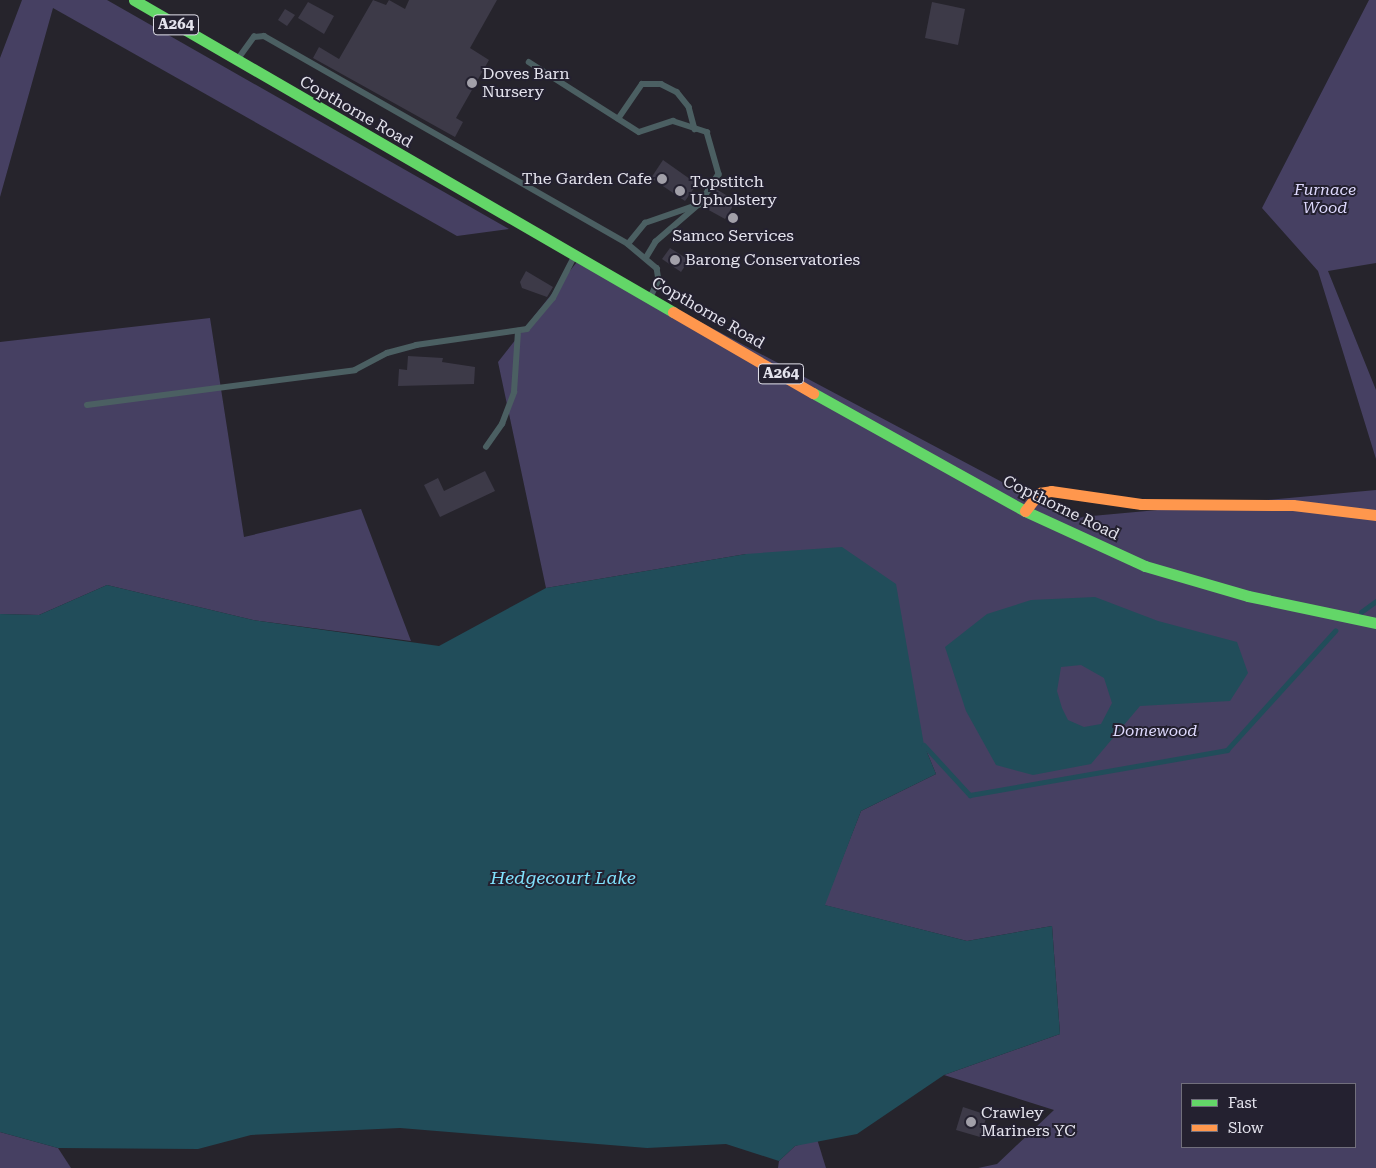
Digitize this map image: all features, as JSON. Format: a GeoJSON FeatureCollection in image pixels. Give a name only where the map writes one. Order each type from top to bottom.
{"type":"FeatureCollection","features":[{"type":"Feature","properties":{"kind":"main road","name":"Copthorne Road"},"geometry":{"type":"LineString","coordinates":[[134,0],[650,298],[1025,510],[1145,566],[1248,596],[1376,623]]}},
{"type":"Feature","properties":{"kind":"main road"},"geometry":{"type":"LineString","coordinates":[[1025,510],[1039,493],[1051,491],[1141,504],[1294,505],[1376,515]]}},
{"type":"Feature","properties":{"kind":"lane"},"geometry":{"type":"LineString","coordinates":[[237,60],[254,37],[264,36],[450,145],[628,244],[647,257],[659,280],[650,298]]}},
{"type":"Feature","properties":{"kind":"lane"},"geometry":{"type":"LineString","coordinates":[[529,62],[639,132],[673,122],[707,132],[719,174],[700,204],[656,242],[647,257]]}},
{"type":"Feature","properties":{"kind":"lane"},"geometry":{"type":"LineString","coordinates":[[618,119],[642,84],[661,84],[677,92],[689,107],[695,129]]}},
{"type":"Feature","properties":{"kind":"lane"},"geometry":{"type":"LineString","coordinates":[[628,244],[645,224],[700,204]]}},
{"type":"Feature","properties":{"kind":"lane"},"geometry":{"type":"LineString","coordinates":[[87,405],[355,370],[387,353],[416,345],[527,329],[553,298],[576,255]]}},
{"type":"Feature","properties":{"kind":"lane"},"geometry":{"type":"LineString","coordinates":[[486,447],[502,424],[514,392],[518,331]]}},
{"type":"Feature","properties":{"kind":"green space"},"geometry":{"type":"Polygon","coordinates":[[[22,0],[107,0],[509,229],[457,236],[53,8],[0,197],[0,58],[22,0]]]}},
{"type":"Feature","properties":{"kind":"green space","name":"Furnace Wood"},"geometry":{"type":"Polygon","coordinates":[[[1369,0],[1376,0],[1376,263],[1328,271],[1376,390],[1376,459],[1318,271],[1262,208],[1369,0]]]}},
{"type":"Feature","properties":{"kind":"green space","name":"Domewood"},"geometry":{"type":"Polygon","coordinates":[[[580,258],[1070,518],[1376,490],[1376,1168],[978,1168],[997,1164],[1054,1110],[944,1075],[1060,1034],[1052,926],[967,941],[824,905],[861,811],[936,774],[924,745],[746,554],[546,588],[498,362],[580,258]]]}},
{"type":"Feature","properties":{"kind":"green space"},"geometry":{"type":"Polygon","coordinates":[[[210,318],[244,537],[361,509],[411,641],[253,620],[107,585],[39,615],[0,614],[0,342],[210,318]]]}},
{"type":"Feature","properties":{"kind":"green space"},"geometry":{"type":"Polygon","coordinates":[[[0,1132],[58,1148],[71,1168],[0,1168],[0,1132]]]}},
{"type":"Feature","properties":{"kind":"green space"},"geometry":{"type":"Polygon","coordinates":[[[817,1139],[826,1168],[778,1168],[779,1161],[795,1146],[817,1139]]]}},
{"type":"Feature","properties":{"kind":"water","name":"Hedgecourt Lake"},"geometry":{"type":"Polygon","coordinates":[[[842,547],[896,584],[924,745],[936,774],[861,811],[825,905],[967,941],[1052,926],[1060,1034],[944,1075],[857,1134],[795,1146],[779,1161],[726,1144],[647,1148],[400,1128],[251,1135],[198,1149],[58,1148],[0,1132],[0,614],[39,615],[107,585],[253,620],[439,646],[546,588],[746,554],[842,547]]]}},
{"type":"Feature","properties":{"kind":"water"},"geometry":{"type":"Polygon","coordinates":[[[1095,597],[1158,621],[1237,642],[1248,673],[1230,701],[1140,706],[1091,764],[1033,775],[996,765],[966,711],[945,647],[987,614],[1031,600],[1095,597]],[[1081,665],[1061,667],[1057,691],[1068,720],[1084,727],[1101,724],[1112,703],[1104,678],[1081,665]]]}},
{"type":"Feature","properties":{"kind":"building"},"geometry":{"type":"Polygon","coordinates":[[[373,0],[386,5],[389,0],[405,9],[409,0],[497,0],[470,48],[489,60],[456,118],[463,122],[455,137],[313,58],[319,47],[339,59],[373,0]]]}},
{"type":"Feature","properties":{"kind":"building"},"geometry":{"type":"Polygon","coordinates":[[[308,2],[334,16],[324,34],[298,18],[308,2]]]}},
{"type":"Feature","properties":{"kind":"building"},"geometry":{"type":"Polygon","coordinates":[[[932,2],[965,9],[958,45],[925,38],[932,2]]]}},
{"type":"Feature","properties":{"kind":"building"},"geometry":{"type":"Polygon","coordinates":[[[285,9],[295,15],[287,26],[278,20],[285,9]]]}},
{"type":"Feature","properties":{"kind":"building"},"geometry":{"type":"Polygon","coordinates":[[[663,160],[697,184],[685,201],[651,178],[663,160]]]}},
{"type":"Feature","properties":{"kind":"building"},"geometry":{"type":"Polygon","coordinates":[[[716,189],[736,201],[725,219],[705,208],[716,189]]]}},
{"type":"Feature","properties":{"kind":"building","name":"Barong Conservatories"},"geometry":{"type":"Polygon","coordinates":[[[670,248],[689,260],[681,272],[662,259],[670,248]]]}},
{"type":"Feature","properties":{"kind":"building"},"geometry":{"type":"Polygon","coordinates":[[[526,271],[553,287],[547,297],[522,288],[520,282],[526,271]]]}},
{"type":"Feature","properties":{"kind":"building"},"geometry":{"type":"Polygon","coordinates":[[[408,356],[443,358],[442,362],[475,367],[474,384],[398,386],[399,369],[407,370],[408,356]]]}},
{"type":"Feature","properties":{"kind":"building"},"geometry":{"type":"Polygon","coordinates":[[[485,471],[495,491],[440,517],[424,485],[438,478],[444,491],[485,471]]]}},
{"type":"Feature","properties":{"kind":"building","name":"Crawley Mariners YC"},"geometry":{"type":"Polygon","coordinates":[[[963,1107],[987,1115],[980,1137],[956,1130],[963,1107]]]}},
{"type":"Feature","properties":{"kind":"waterway"},"geometry":{"type":"LineString","coordinates":[[1361,612],[1376,601]]}},
{"type":"Feature","properties":{"kind":"waterway"},"geometry":{"type":"LineString","coordinates":[[924,745],[970,795],[1227,750],[1335,631]]}},
{"type":"Feature","properties":{"kind":"traffic: fast"},"geometry":{"type":"LineString","coordinates":[[134,0],[673,312]]}},
{"type":"Feature","properties":{"kind":"traffic: fast"},"geometry":{"type":"LineString","coordinates":[[813,393],[1025,511],[1145,566],[1248,596],[1376,623]]}},
{"type":"Feature","properties":{"kind":"traffic: slow"},"geometry":{"type":"LineString","coordinates":[[673,312],[813,393]]}},
{"type":"Feature","properties":{"kind":"traffic: slow"},"geometry":{"type":"LineString","coordinates":[[1025,511],[1039,493],[1051,491],[1141,504],[1293,505],[1376,515]]}},
{"type":"Feature","properties":{"kind":"place","name":"Doves Barn Nursery"},"geometry":{"type":"Point","coordinates":[472,83]}},
{"type":"Feature","properties":{"kind":"place","name":"The Garden Cafe"},"geometry":{"type":"Point","coordinates":[662,179]}},
{"type":"Feature","properties":{"kind":"place","name":"Topstitch Upholstery"},"geometry":{"type":"Point","coordinates":[680,191]}},
{"type":"Feature","properties":{"kind":"place","name":"Samco Services"},"geometry":{"type":"Point","coordinates":[733,218]}},
{"type":"Feature","properties":{"kind":"place","name":"Barong Conservatories"},"geometry":{"type":"Point","coordinates":[675,260]}},
{"type":"Feature","properties":{"kind":"place","name":"Crawley Mariners YC"},"geometry":{"type":"Point","coordinates":[971,1122]}}]}
